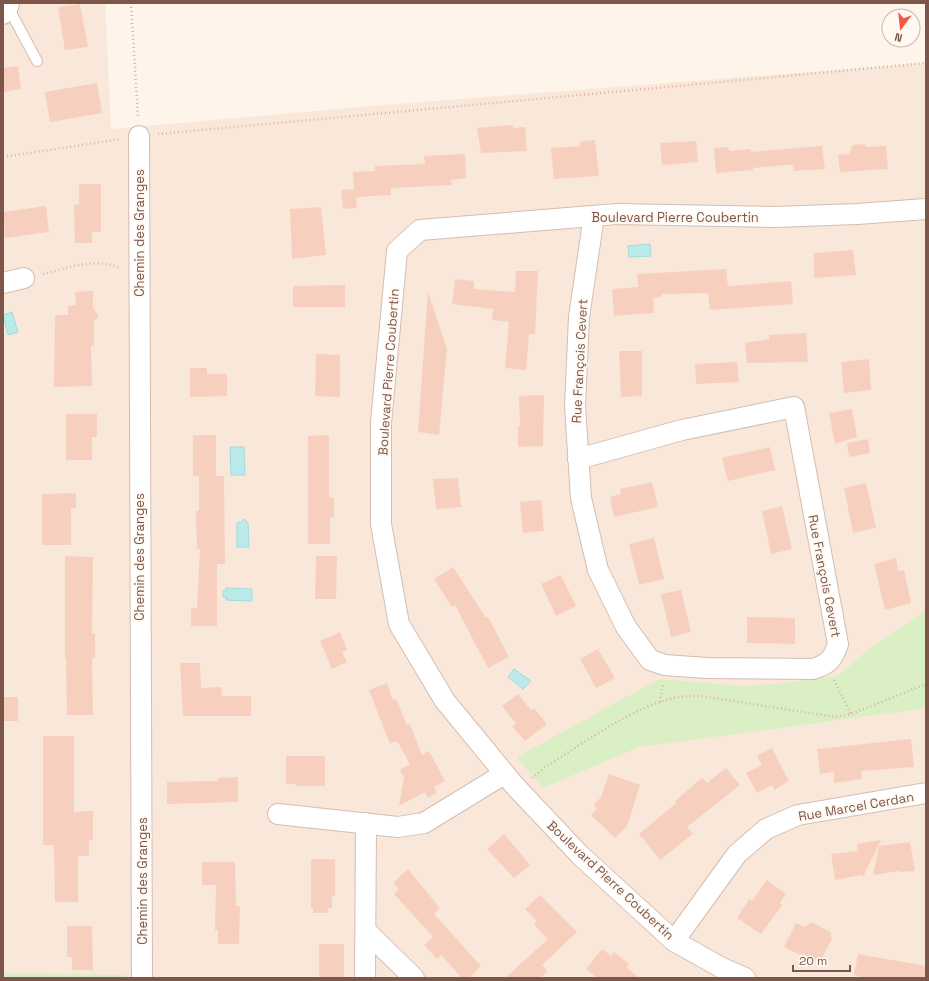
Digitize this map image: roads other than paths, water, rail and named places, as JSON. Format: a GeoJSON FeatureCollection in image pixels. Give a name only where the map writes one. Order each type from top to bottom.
{"type":"FeatureCollection","features":[{"type":"Feature","properties":{"kind":"street","name":"Chemin des Granges"},"geometry":{"type":"LineString","coordinates":[[139,136],[142,978]]}},
{"type":"Feature","properties":{"kind":"street","name":"Boulevard Pierre Coubertin"},"geometry":{"type":"LineString","coordinates":[[745,978],[722,968],[674,941],[580,855],[518,790],[445,701],[399,624],[381,524],[381,422],[397,251],[420,230],[618,214],[774,217],[858,214],[926,209]]}},
{"type":"Feature","properties":{"kind":"street","name":"Rue François Cevert"},"geometry":{"type":"LineString","coordinates":[[578,459],[682,430],[794,408],[838,644],[835,653],[826,664],[813,668],[706,668],[666,665],[650,660],[626,627],[598,570],[581,498],[578,459],[575,406],[579,317],[594,216]]}},
{"type":"Feature","properties":{"kind":"street"},"geometry":{"type":"LineString","coordinates":[[3,283],[24,278]]}},
{"type":"Feature","properties":{"kind":"street"},"geometry":{"type":"LineString","coordinates":[[278,814],[398,827],[424,823],[504,774]]}},
{"type":"Feature","properties":{"kind":"street","name":"Rue Marcel Cerdan"},"geometry":{"type":"LineString","coordinates":[[674,941],[737,854],[766,829],[798,814],[926,793]]}},
{"type":"Feature","properties":{"kind":"street"},"geometry":{"type":"LineString","coordinates":[[365,978],[366,824]]}},
{"type":"Feature","properties":{"kind":"street"},"geometry":{"type":"LineString","coordinates":[[366,931],[414,978]]}},
{"type":"Feature","properties":{"kind":"lane"},"geometry":{"type":"LineString","coordinates":[[7,8],[37,61]]}},
{"type":"Feature","properties":{"kind":"water"},"geometry":{"type":"Polygon","coordinates":[[[650,244],[651,256],[629,257],[628,246],[650,244]]]}},
{"type":"Feature","properties":{"kind":"water"},"geometry":{"type":"Polygon","coordinates":[[[12,312],[18,332],[8,335],[3,315],[12,312]]]}},
{"type":"Feature","properties":{"kind":"water"},"geometry":{"type":"Polygon","coordinates":[[[230,447],[244,447],[245,475],[231,475],[230,447]]]}},
{"type":"Feature","properties":{"kind":"water"},"geometry":{"type":"Polygon","coordinates":[[[244,519],[248,523],[249,547],[237,547],[237,523],[244,519]]]}},
{"type":"Feature","properties":{"kind":"water"},"geometry":{"type":"Polygon","coordinates":[[[226,588],[252,589],[252,601],[226,600],[226,597],[223,597],[223,591],[226,591],[226,588]]]}},
{"type":"Feature","properties":{"kind":"water"},"geometry":{"type":"Polygon","coordinates":[[[514,669],[531,681],[523,689],[508,677],[514,669]]]}}]}
